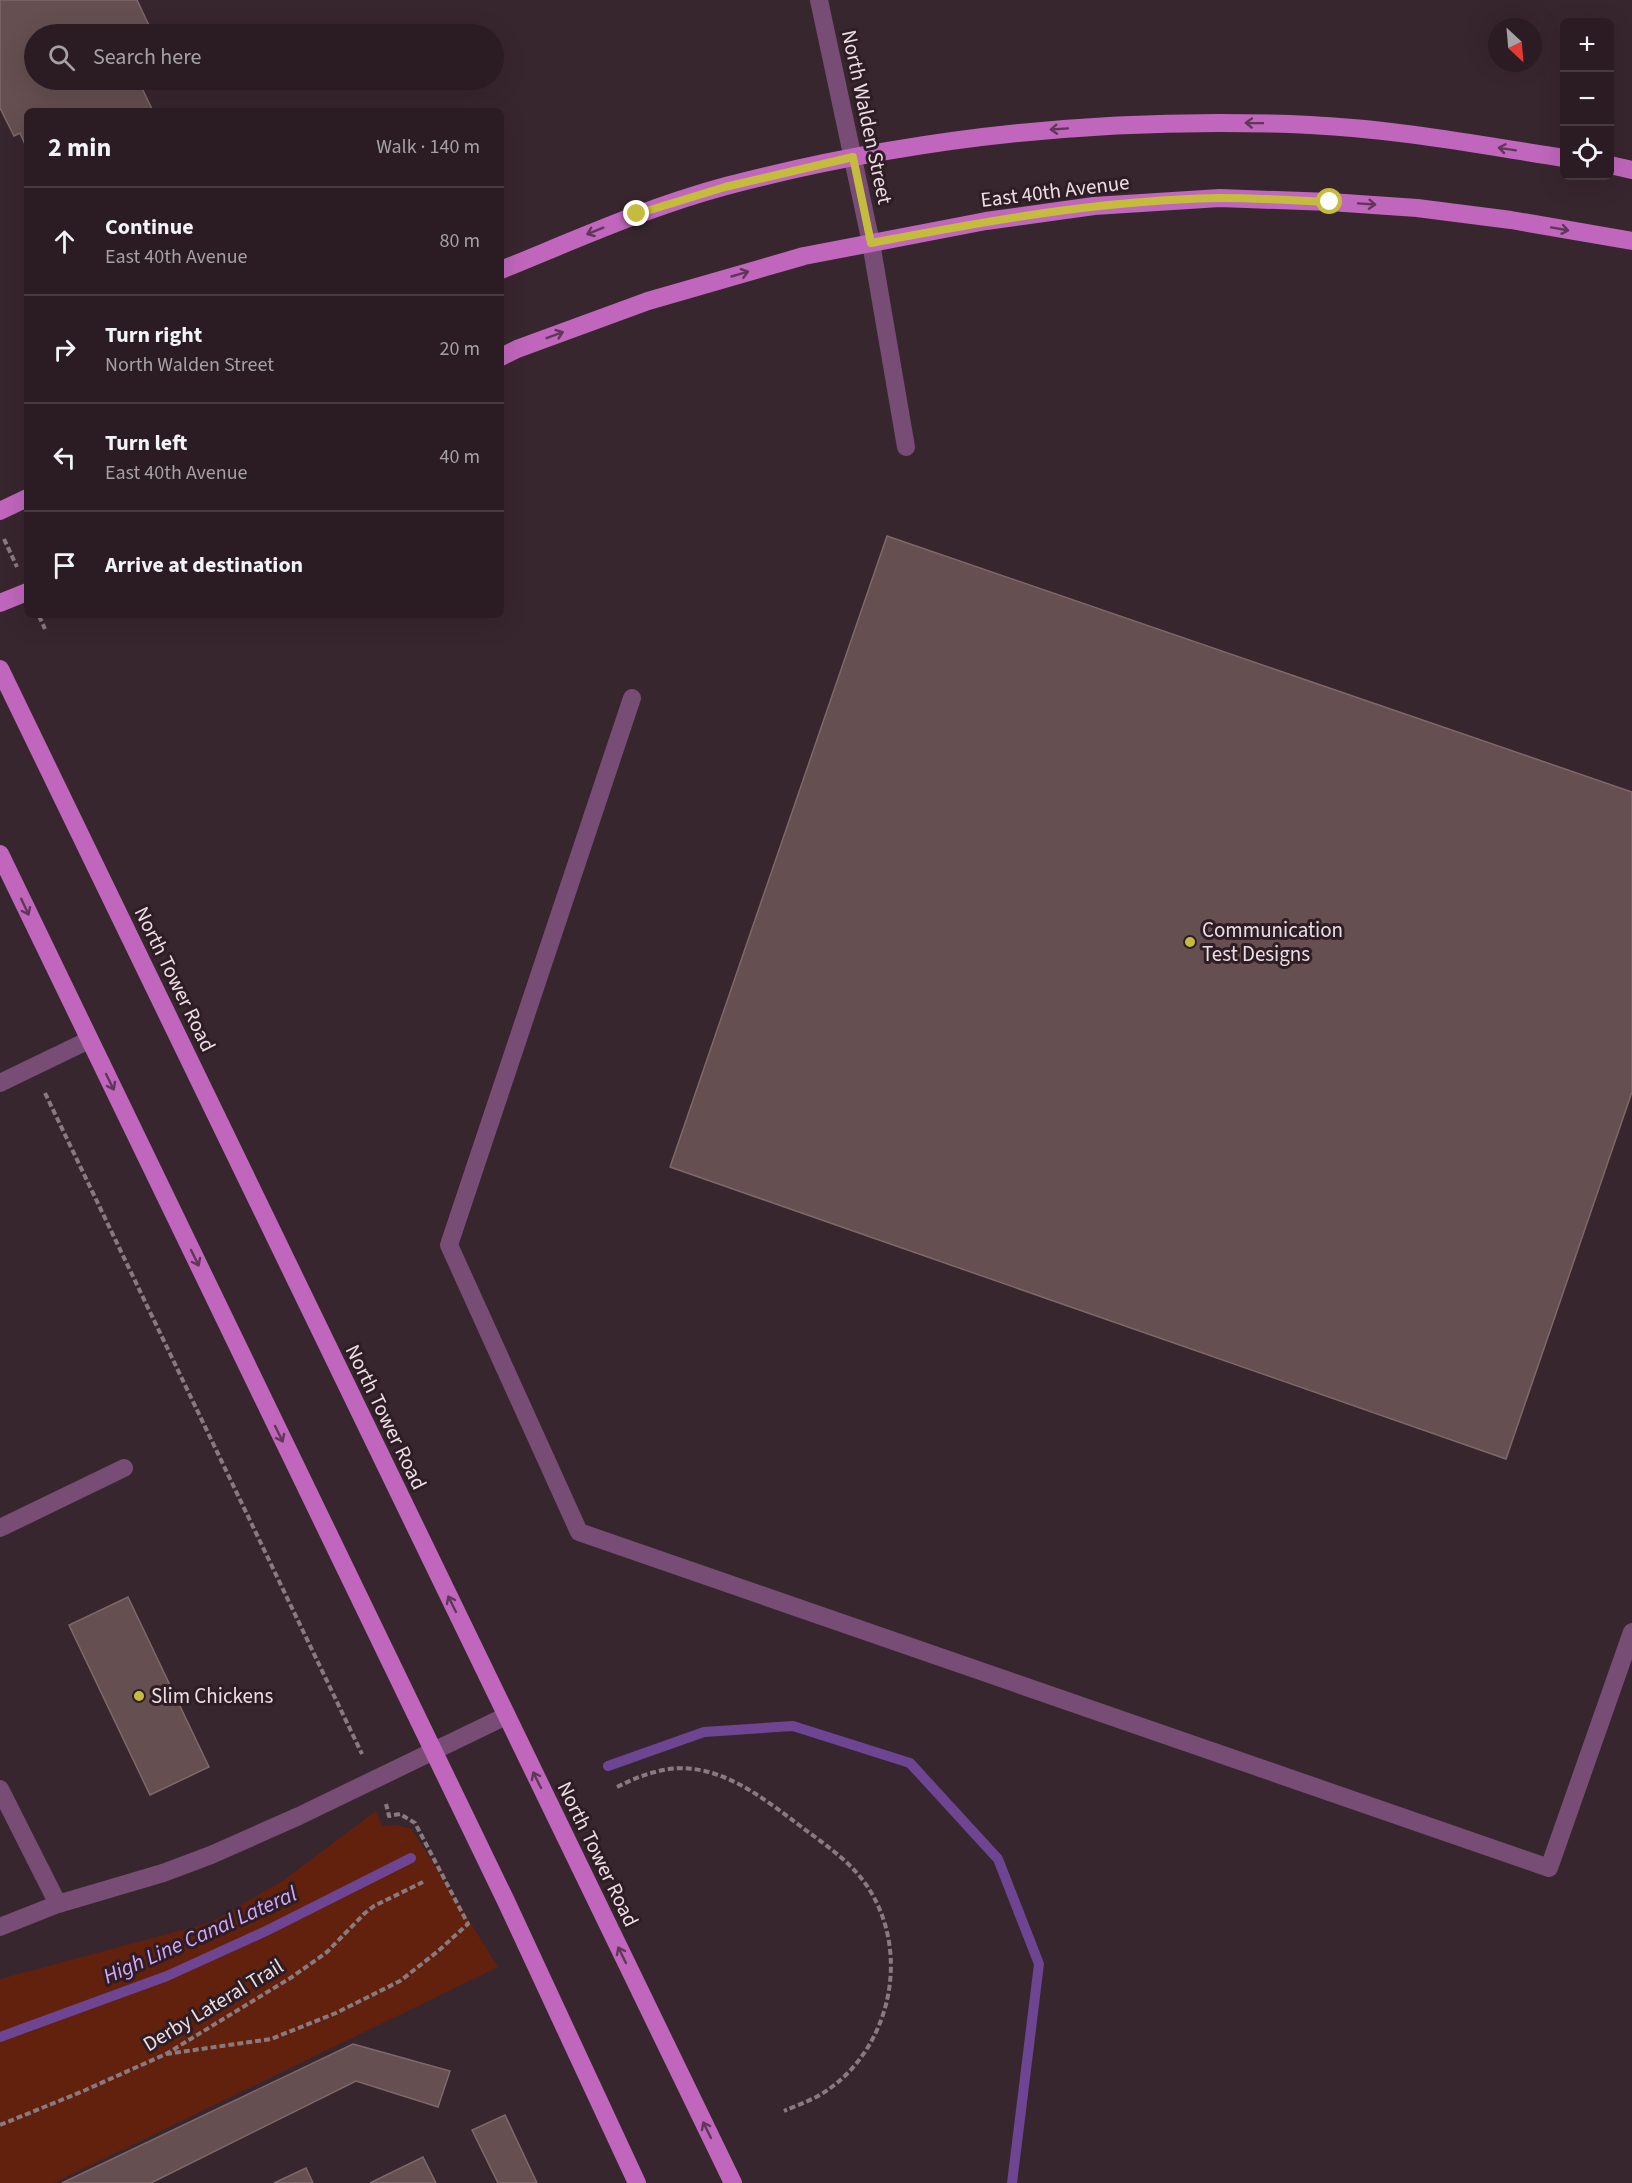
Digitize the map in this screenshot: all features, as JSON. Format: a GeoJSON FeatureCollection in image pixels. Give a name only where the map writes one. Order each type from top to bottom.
{"type":"FeatureCollection","features":[{"type":"Feature","properties":{"kind":"main road"},"geometry":{"type":"LineString","coordinates":[[504,269],[637,214],[725,187],[853,157],[928,143],[1029,131],[1124,125],[1225,123],[1312,125],[1404,133],[1560,157]]}},
{"type":"Feature","properties":{"kind":"main road"},"geometry":{"type":"LineString","coordinates":[[1614,166],[1632,170]]}},
{"type":"Feature","properties":{"kind":"main road","name":"East 40th Avenue"},"geometry":{"type":"LineString","coordinates":[[504,356],[648,301],[804,256],[986,221],[1083,207],[1220,198],[1330,202],[1417,208],[1511,220],[1632,242]]}},
{"type":"Feature","properties":{"kind":"main road"},"geometry":{"type":"LineString","coordinates":[[0,511],[24,499]]}},
{"type":"Feature","properties":{"kind":"main road"},"geometry":{"type":"LineString","coordinates":[[0,603],[24,593]]}},
{"type":"Feature","properties":{"kind":"main road","name":"North Tower Road"},"geometry":{"type":"LineString","coordinates":[[0,669],[733,2183]]}},
{"type":"Feature","properties":{"kind":"main road"},"geometry":{"type":"LineString","coordinates":[[0,854],[505,1899],[637,2183]]}},
{"type":"Feature","properties":{"kind":"street","name":"North Walden Street"},"geometry":{"type":"LineString","coordinates":[[819,0],[871,243],[906,447]]}},
{"type":"Feature","properties":{"kind":"street"},"geometry":{"type":"LineString","coordinates":[[633,698],[449,1245],[579,1532],[1549,1868],[1632,1632]]}},
{"type":"Feature","properties":{"kind":"street"},"geometry":{"type":"LineString","coordinates":[[0,1083],[89,1040]]}},
{"type":"Feature","properties":{"kind":"street"},"geometry":{"type":"LineString","coordinates":[[0,1528],[124,1468]]}},
{"type":"Feature","properties":{"kind":"street"},"geometry":{"type":"LineString","coordinates":[[0,1927],[58,1904],[163,1873],[212,1855],[506,1716]]}},
{"type":"Feature","properties":{"kind":"street"},"geometry":{"type":"LineString","coordinates":[[0,1789],[58,1904]]}},
{"type":"Feature","properties":{"kind":"path"},"geometry":{"type":"LineString","coordinates":[[0,530],[18,570]]}},
{"type":"Feature","properties":{"kind":"path"},"geometry":{"type":"LineString","coordinates":[[40,618],[45,629]]}},
{"type":"Feature","properties":{"kind":"path"},"geometry":{"type":"LineString","coordinates":[[48,1100],[361,1751]]}},
{"type":"Feature","properties":{"kind":"path"},"geometry":{"type":"LineString","coordinates":[[617,1787],[656,1771],[670,1769],[692,1769],[723,1776],[746,1787],[773,1805],[848,1864],[869,1889],[881,1912],[888,1937],[891,1967],[889,1998],[882,2021],[865,2052],[843,2077],[818,2096],[784,2111]]}},
{"type":"Feature","properties":{"kind":"path"},"geometry":{"type":"LineString","coordinates":[[166,2054],[271,2039],[336,2013],[400,1981],[468,1924],[415,1823],[400,1814],[389,1816],[387,1806]]}},
{"type":"Feature","properties":{"kind":"path","name":"Derby Lateral Trail"},"geometry":{"type":"LineString","coordinates":[[0,2125],[166,2054],[292,1977],[327,1952],[364,1913],[374,1906],[423,1882]]}},
{"type":"Feature","properties":{"kind":"shaded area"},"geometry":{"type":"Polygon","coordinates":[[[376,1811],[382,1826],[396,1825],[412,1829],[498,1967],[54,2183],[0,2183],[0,1979],[212,1922],[284,1880],[376,1811]]]}},
{"type":"Feature","properties":{"kind":"building"},"geometry":{"type":"Polygon","coordinates":[[[0,0],[137,0],[148,24],[24,24],[24,90],[143,90],[152,108],[24,108],[24,142],[20,133],[14,136],[0,108],[0,0]]]}},
{"type":"Feature","properties":{"kind":"building","name":"Communication Test Designs"},"geometry":{"type":"Polygon","coordinates":[[[887,536],[1632,792],[1632,1092],[1506,1459],[670,1167],[887,536]]]}},
{"type":"Feature","properties":{"kind":"building","name":"Slim Chickens"},"geometry":{"type":"Polygon","coordinates":[[[128,1597],[209,1767],[150,1795],[69,1625],[128,1597]]]}},
{"type":"Feature","properties":{"kind":"building"},"geometry":{"type":"Polygon","coordinates":[[[353,2044],[450,2071],[438,2107],[356,2081],[151,2183],[62,2183],[353,2044]]]}},
{"type":"Feature","properties":{"kind":"building"},"geometry":{"type":"Polygon","coordinates":[[[505,2115],[537,2183],[498,2183],[472,2130],[505,2115]]]}},
{"type":"Feature","properties":{"kind":"building"},"geometry":{"type":"Polygon","coordinates":[[[423,2157],[436,2183],[370,2183],[423,2157]]]}},
{"type":"Feature","properties":{"kind":"building"},"geometry":{"type":"Polygon","coordinates":[[[306,2168],[313,2183],[274,2183],[306,2168]]]}},
{"type":"Feature","properties":{"kind":"waterway"},"geometry":{"type":"LineString","coordinates":[[608,1766],[704,1732],[793,1726],[910,1763],[998,1859],[1039,1964],[1012,2183]]}},
{"type":"Feature","properties":{"kind":"waterway","name":"High Line Canal Lateral"},"geometry":{"type":"LineString","coordinates":[[0,2037],[167,1976],[266,1931],[411,1858]]}},
{"type":"Feature","properties":{"kind":"place","name":"Communication Test Designs"},"geometry":{"type":"Point","coordinates":[1190,942]}},
{"type":"Feature","properties":{"kind":"place","name":"Slim Chickens"},"geometry":{"type":"Point","coordinates":[139,1696]}},
{"type":"Feature","properties":{"kind":"route"},"geometry":{"type":"LineString","coordinates":[[637,214],[725,187],[853,157],[871,243],[986,221],[1094,206],[1220,198],[1330,202]]}}]}
